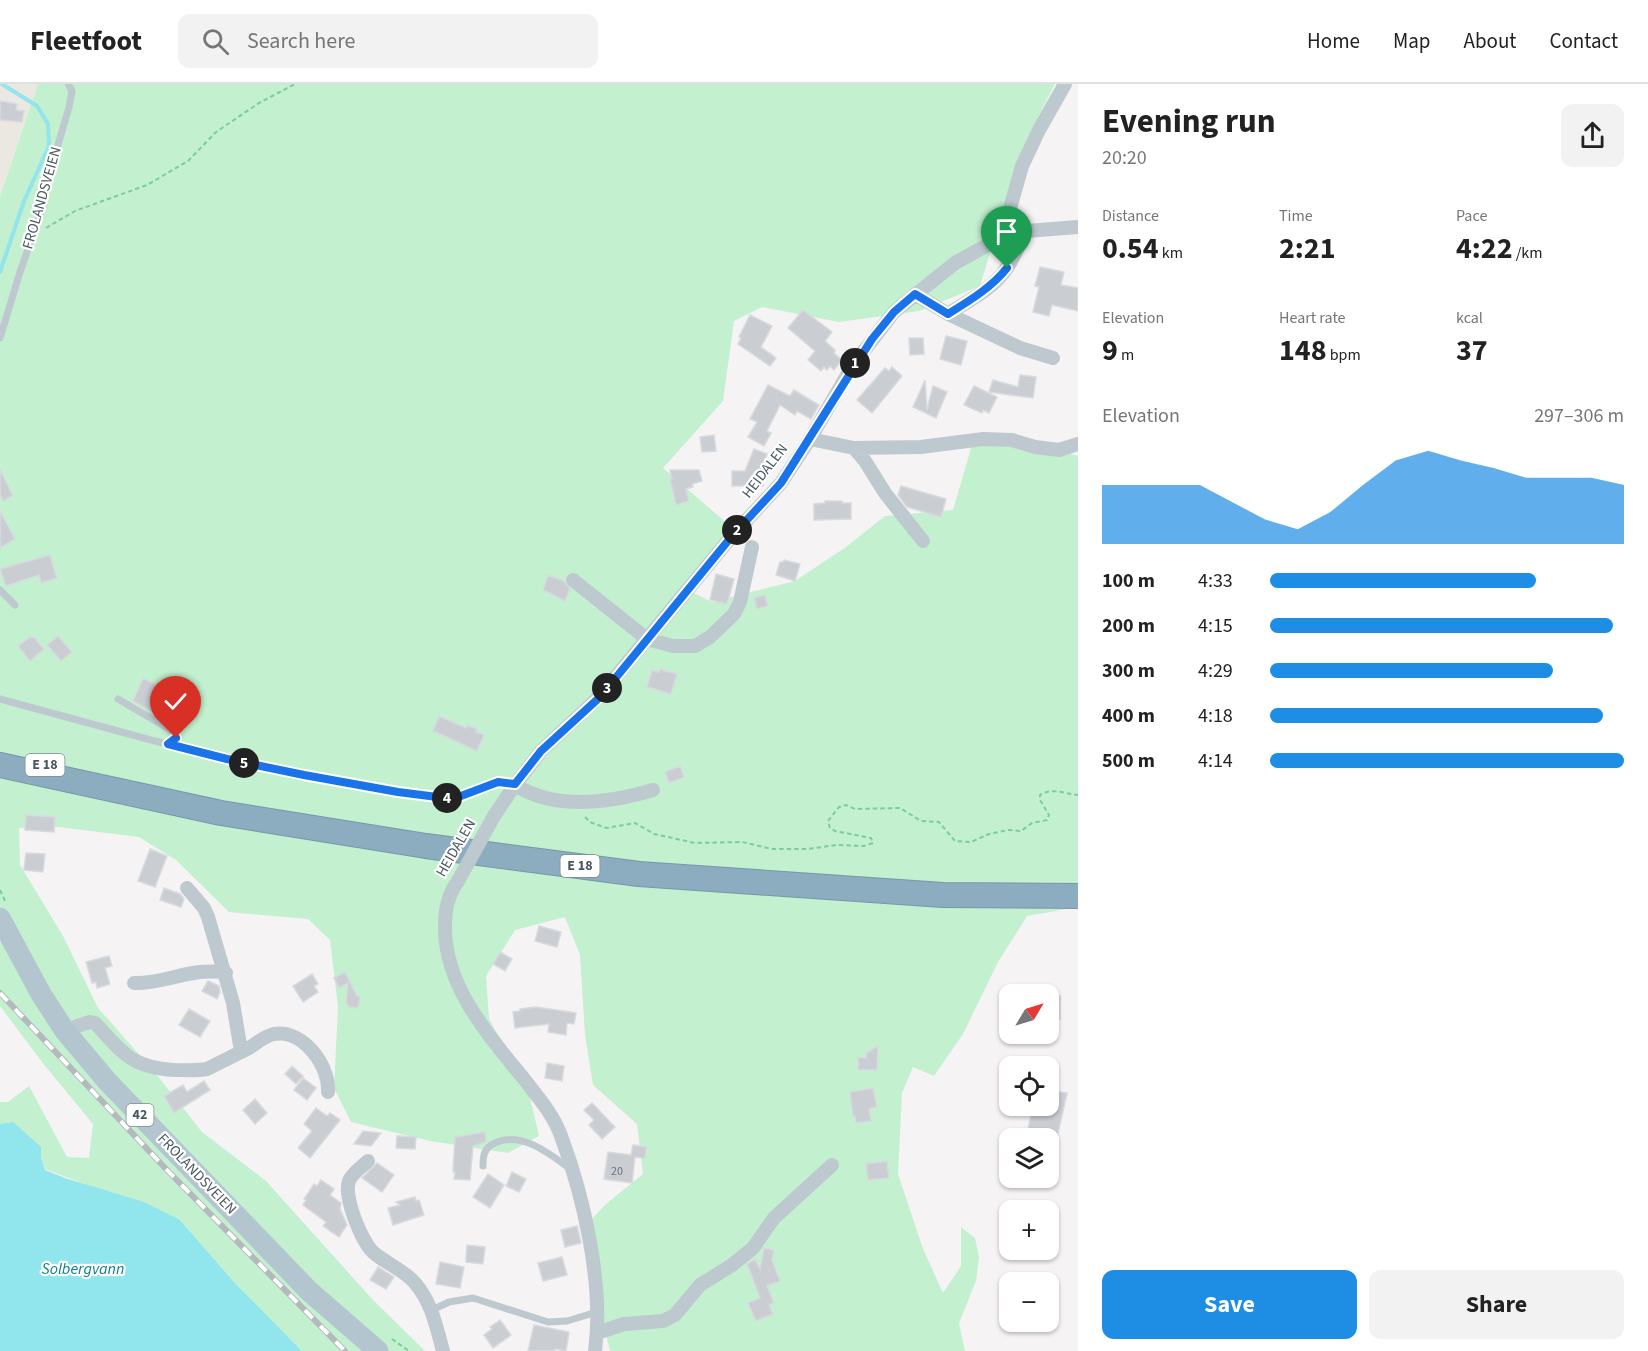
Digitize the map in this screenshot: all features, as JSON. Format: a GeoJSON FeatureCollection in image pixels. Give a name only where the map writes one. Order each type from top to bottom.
{"type":"FeatureCollection","features":[{"type":"Feature","properties":{"kind":"highway","name":"E 18"},"geometry":{"type":"LineString","coordinates":[[0,755],[89,780],[243,817],[426,846],[639,874],[943,895],[1078,896]]}},
{"type":"Feature","properties":{"kind":"highway","name":"E 18"},"geometry":{"type":"LineString","coordinates":[[0,765],[417,833],[639,858],[778,872],[864,877],[1078,880]]}},
{"type":"Feature","properties":{"kind":"main road","name":"FROLANDSVEIEN"},"geometry":{"type":"LineString","coordinates":[[5,914],[41,994],[65,1031],[107,1081],[309,1291],[384,1344]]}},
{"type":"Feature","properties":{"kind":"street"},"geometry":{"type":"LineString","coordinates":[[1002,237],[1022,166],[1065,84]]}},
{"type":"Feature","properties":{"kind":"street","name":"HEIDALEN"},"geometry":{"type":"LineString","coordinates":[[595,1351],[597,1312],[588,1234],[581,1199],[561,1136],[550,1112],[497,1047],[472,1009],[449,961],[445,943],[445,910],[451,890],[494,816],[541,751],[600,697],[732,536],[781,483],[853,366],[894,312],[955,263],[1002,237],[1027,231],[1078,226]]}},
{"type":"Feature","properties":{"kind":"street"},"geometry":{"type":"LineString","coordinates":[[948,314],[999,278],[1027,231]]}},
{"type":"Feature","properties":{"kind":"street"},"geometry":{"type":"LineString","coordinates":[[915,294],[948,314],[1020,348],[1053,358]]}},
{"type":"Feature","properties":{"kind":"street","name":"HEIDALEN"},"geometry":{"type":"LineString","coordinates":[[810,439],[854,448],[921,447],[983,439],[1012,440],[1035,447],[1059,450],[1078,444]]}},
{"type":"Feature","properties":{"kind":"street"},"geometry":{"type":"LineString","coordinates":[[854,448],[885,493],[923,541]]}},
{"type":"Feature","properties":{"kind":"street"},"geometry":{"type":"LineString","coordinates":[[573,580],[647,639],[673,646],[695,646],[710,637],[734,614],[740,602],[752,547]]}},
{"type":"Feature","properties":{"kind":"street"},"geometry":{"type":"LineString","coordinates":[[515,784],[540,796],[559,801],[599,801],[630,796],[653,789]]}},
{"type":"Feature","properties":{"kind":"street"},"geometry":{"type":"LineString","coordinates":[[187,888],[204,908],[208,918],[226,973],[241,1051]]}},
{"type":"Feature","properties":{"kind":"street"},"geometry":{"type":"LineString","coordinates":[[134,983],[145,984],[209,972],[226,973]]}},
{"type":"Feature","properties":{"kind":"street"},"geometry":{"type":"LineString","coordinates":[[77,1026],[94,1023],[123,1053],[142,1066],[197,1071],[207,1069],[274,1034],[282,1034],[298,1040],[313,1051],[324,1066],[329,1080],[328,1092]]}},
{"type":"Feature","properties":{"kind":"street"},"geometry":{"type":"LineString","coordinates":[[368,1161],[349,1178],[347,1188],[359,1230],[373,1252],[414,1283],[432,1310],[443,1351]]}},
{"type":"Feature","properties":{"kind":"street"},"geometry":{"type":"LineString","coordinates":[[597,1333],[624,1324],[663,1321],[675,1315],[700,1285],[732,1265],[753,1248],[774,1218],[821,1178],[832,1165]]}},
{"type":"Feature","properties":{"kind":"lane","name":"FROLANDSVEIEN"},"geometry":{"type":"LineString","coordinates":[[0,338],[44,204],[44,193],[70,87]]}},
{"type":"Feature","properties":{"kind":"lane"},"geometry":{"type":"LineString","coordinates":[[0,590],[15,605]]}},
{"type":"Feature","properties":{"kind":"lane"},"geometry":{"type":"LineString","coordinates":[[0,699],[168,744],[176,738],[176,733],[118,699]]}},
{"type":"Feature","properties":{"kind":"lane"},"geometry":{"type":"LineString","coordinates":[[483,1166],[483,1156],[492,1144],[514,1139],[550,1153],[571,1169]]}},
{"type":"Feature","properties":{"kind":"lane"},"geometry":{"type":"LineString","coordinates":[[432,1310],[449,1302],[473,1298],[548,1322],[567,1321],[597,1312]]}},
{"type":"Feature","properties":{"kind":"path"},"geometry":{"type":"LineString","coordinates":[[33,236],[75,211],[147,185],[188,161],[216,132],[295,84]]}},
{"type":"Feature","properties":{"kind":"path"},"geometry":{"type":"LineString","coordinates":[[168,744],[304,775],[398,792],[453,799],[498,782],[515,784]]}},
{"type":"Feature","properties":{"kind":"path"},"geometry":{"type":"LineString","coordinates":[[579,801],[580,811],[590,822],[606,828],[635,823],[654,834],[695,843],[742,842],[772,849],[808,849],[836,845],[864,846],[873,843],[871,838],[830,828],[828,821],[839,807],[846,805],[855,809],[900,808],[921,820],[939,822],[955,841],[971,842],[1008,830],[1021,831],[1032,823],[1047,820],[1048,810],[1040,800],[1040,795],[1045,792],[1056,791],[1078,795]]}},
{"type":"Feature","properties":{"kind":"path"},"geometry":{"type":"LineString","coordinates":[[0,890],[5,914]]}},
{"type":"Feature","properties":{"kind":"path"},"geometry":{"type":"LineString","coordinates":[[384,1344],[409,1351]]}},
{"type":"Feature","properties":{"kind":"shaded area"},"geometry":{"type":"Polygon","coordinates":[[[0,84],[38,84],[0,197],[0,84]]]}},
{"type":"Feature","properties":{"kind":"green space"},"geometry":{"type":"Polygon","coordinates":[[[38,84],[1055,84],[1030,133],[1003,209],[980,286],[919,311],[839,322],[762,307],[734,321],[723,401],[663,468],[730,526],[692,584],[690,591],[712,602],[795,581],[846,547],[885,516],[953,510],[972,445],[1015,437],[1078,456],[1078,907],[1027,916],[998,962],[963,1034],[934,1076],[913,1067],[902,1093],[898,1174],[923,1249],[943,1293],[961,1266],[961,1227],[975,1238],[979,1257],[976,1281],[959,1323],[965,1351],[610,1351],[598,1304],[587,1224],[606,1204],[643,1174],[637,1124],[593,1085],[585,1035],[580,955],[565,917],[515,930],[486,976],[489,1019],[528,1089],[539,1136],[508,1153],[430,1141],[351,1122],[334,1088],[338,1007],[330,940],[308,919],[229,912],[176,860],[139,837],[58,827],[19,828],[20,865],[63,936],[98,1008],[152,1069],[202,1132],[266,1181],[373,1300],[425,1351],[302,1351],[234,1282],[180,1220],[45,1169],[41,1157],[13,1122],[0,1124],[0,1102],[8,1102],[29,1086],[67,1157],[89,1158],[93,1124],[0,1006],[0,197],[38,84]]]}},
{"type":"Feature","properties":{"kind":"water","name":"Solbergvann"},"geometry":{"type":"Polygon","coordinates":[[[13,1122],[41,1147],[45,1170],[144,1202],[180,1220],[234,1282],[302,1351],[0,1351],[0,1124],[13,1122]]]}},
{"type":"Feature","properties":{"kind":"building"},"geometry":{"type":"Polygon","coordinates":[[[0,101],[17,104],[16,110],[24,111],[22,122],[0,120],[0,101]]]}},
{"type":"Feature","properties":{"kind":"building"},"geometry":{"type":"Polygon","coordinates":[[[1040,267],[1064,272],[1061,285],[1078,288],[1078,311],[1052,305],[1049,316],[1033,312],[1039,287],[1035,286],[1040,267]]]}},
{"type":"Feature","properties":{"kind":"building"},"geometry":{"type":"Polygon","coordinates":[[[803,310],[832,332],[825,341],[842,360],[834,370],[830,366],[827,370],[824,367],[821,371],[808,360],[815,351],[788,328],[803,310]]]}},
{"type":"Feature","properties":{"kind":"building"},"geometry":{"type":"Polygon","coordinates":[[[750,315],[772,326],[761,347],[776,358],[770,366],[738,344],[750,315]]]}},
{"type":"Feature","properties":{"kind":"building"},"geometry":{"type":"Polygon","coordinates":[[[946,336],[967,341],[961,365],[940,359],[946,336]]]}},
{"type":"Feature","properties":{"kind":"building"},"geometry":{"type":"Polygon","coordinates":[[[909,338],[923,338],[924,354],[910,355],[909,338]]]}},
{"type":"Feature","properties":{"kind":"building"},"geometry":{"type":"Polygon","coordinates":[[[892,367],[902,376],[872,413],[857,400],[885,368],[889,371],[892,367]]]}},
{"type":"Feature","properties":{"kind":"building"},"geometry":{"type":"Polygon","coordinates":[[[1020,375],[1036,377],[1033,398],[989,392],[993,380],[1018,387],[1020,375]]]}},
{"type":"Feature","properties":{"kind":"building"},"geometry":{"type":"Polygon","coordinates":[[[925,380],[927,410],[933,386],[947,392],[936,418],[913,407],[925,380]]]}},
{"type":"Feature","properties":{"kind":"building"},"geometry":{"type":"Polygon","coordinates":[[[768,385],[790,396],[794,390],[819,405],[811,419],[797,411],[795,415],[780,405],[767,431],[771,433],[764,446],[748,437],[757,422],[750,419],[768,385]]]}},
{"type":"Feature","properties":{"kind":"building"},"geometry":{"type":"Polygon","coordinates":[[[974,386],[997,397],[989,413],[983,410],[982,413],[964,405],[974,386]]]}},
{"type":"Feature","properties":{"kind":"building"},"geometry":{"type":"Polygon","coordinates":[[[714,435],[716,451],[702,452],[700,437],[714,435]]]}},
{"type":"Feature","properties":{"kind":"building"},"geometry":{"type":"Polygon","coordinates":[[[754,449],[767,454],[764,462],[763,486],[732,486],[732,471],[745,471],[754,449]]]}},
{"type":"Feature","properties":{"kind":"building"},"geometry":{"type":"Polygon","coordinates":[[[0,469],[13,496],[3,501],[0,494],[0,469]]]}},
{"type":"Feature","properties":{"kind":"building"},"geometry":{"type":"Polygon","coordinates":[[[670,470],[699,470],[702,481],[686,489],[689,501],[676,505],[670,470]]]}},
{"type":"Feature","properties":{"kind":"building"},"geometry":{"type":"Polygon","coordinates":[[[901,486],[946,499],[941,517],[907,507],[898,495],[901,486]]]}},
{"type":"Feature","properties":{"kind":"building"},"geometry":{"type":"Polygon","coordinates":[[[825,501],[851,503],[851,519],[814,520],[814,504],[825,503],[825,501]]]}},
{"type":"Feature","properties":{"kind":"building"},"geometry":{"type":"Polygon","coordinates":[[[0,511],[15,539],[0,548],[0,511]]]}},
{"type":"Feature","properties":{"kind":"building"},"geometry":{"type":"Polygon","coordinates":[[[50,555],[57,578],[41,583],[39,575],[6,586],[0,569],[50,555]]]}},
{"type":"Feature","properties":{"kind":"building"},"geometry":{"type":"Polygon","coordinates":[[[784,560],[800,564],[795,581],[776,575],[780,562],[784,560]]]}},
{"type":"Feature","properties":{"kind":"building"},"geometry":{"type":"Polygon","coordinates":[[[716,574],[734,579],[727,604],[710,600],[716,574]]]}},
{"type":"Feature","properties":{"kind":"building"},"geometry":{"type":"Polygon","coordinates":[[[548,575],[564,581],[570,589],[565,601],[543,590],[548,575]]]}},
{"type":"Feature","properties":{"kind":"building"},"geometry":{"type":"Polygon","coordinates":[[[765,595],[768,606],[757,609],[754,598],[765,595]]]}},
{"type":"Feature","properties":{"kind":"building"},"geometry":{"type":"Polygon","coordinates":[[[58,636],[72,652],[61,661],[47,645],[58,636]]]}},
{"type":"Feature","properties":{"kind":"building"},"geometry":{"type":"Polygon","coordinates":[[[30,637],[34,637],[44,649],[30,661],[18,646],[30,637]]]}},
{"type":"Feature","properties":{"kind":"building"},"geometry":{"type":"Polygon","coordinates":[[[660,669],[677,674],[671,694],[647,687],[652,670],[659,672],[660,669]]]}},
{"type":"Feature","properties":{"kind":"building"},"geometry":{"type":"Polygon","coordinates":[[[143,678],[164,689],[152,712],[133,701],[143,678]]]}},
{"type":"Feature","properties":{"kind":"building"},"geometry":{"type":"Polygon","coordinates":[[[439,716],[466,728],[467,725],[477,729],[476,732],[484,735],[477,751],[433,731],[439,716]]]}},
{"type":"Feature","properties":{"kind":"building"},"geometry":{"type":"Polygon","coordinates":[[[680,766],[684,777],[669,783],[665,772],[680,766]]]}},
{"type":"Feature","properties":{"kind":"building"},"geometry":{"type":"Polygon","coordinates":[[[26,815],[55,817],[54,832],[25,830],[26,815]]]}},
{"type":"Feature","properties":{"kind":"building"},"geometry":{"type":"Polygon","coordinates":[[[150,849],[167,856],[155,887],[138,881],[150,849]]]}},
{"type":"Feature","properties":{"kind":"building"},"geometry":{"type":"Polygon","coordinates":[[[26,853],[45,854],[43,872],[24,870],[26,853]]]}},
{"type":"Feature","properties":{"kind":"building"},"geometry":{"type":"Polygon","coordinates":[[[164,888],[180,894],[184,899],[181,907],[160,900],[164,888]]]}},
{"type":"Feature","properties":{"kind":"building"},"geometry":{"type":"Polygon","coordinates":[[[539,926],[561,932],[557,947],[535,941],[539,926]]]}},
{"type":"Feature","properties":{"kind":"building"},"geometry":{"type":"Polygon","coordinates":[[[500,952],[512,959],[505,971],[493,964],[500,952]]]}},
{"type":"Feature","properties":{"kind":"building"},"geometry":{"type":"Polygon","coordinates":[[[109,956],[112,966],[105,968],[110,984],[97,988],[96,982],[92,983],[86,962],[109,956]]]}},
{"type":"Feature","properties":{"kind":"building"},"geometry":{"type":"Polygon","coordinates":[[[345,972],[357,996],[360,997],[358,1008],[349,1007],[346,1002],[348,983],[339,988],[334,978],[345,972]]]}},
{"type":"Feature","properties":{"kind":"building"},"geometry":{"type":"Polygon","coordinates":[[[312,974],[318,984],[314,986],[318,992],[303,1002],[293,986],[312,974]]]}},
{"type":"Feature","properties":{"kind":"building"},"geometry":{"type":"Polygon","coordinates":[[[208,981],[219,986],[220,992],[217,999],[202,991],[208,981]]]}},
{"type":"Feature","properties":{"kind":"building"},"geometry":{"type":"Polygon","coordinates":[[[1059,996],[1060,996],[1059,1019],[1059,996]]]}},
{"type":"Feature","properties":{"kind":"building"},"geometry":{"type":"Polygon","coordinates":[[[536,1007],[576,1013],[574,1024],[567,1023],[566,1035],[548,1032],[549,1024],[515,1028],[513,1012],[536,1007]]]}},
{"type":"Feature","properties":{"kind":"building"},"geometry":{"type":"Polygon","coordinates":[[[189,1009],[210,1021],[200,1037],[179,1025],[189,1009]]]}},
{"type":"Feature","properties":{"kind":"building"},"geometry":{"type":"Polygon","coordinates":[[[878,1046],[877,1070],[858,1070],[858,1057],[866,1058],[866,1053],[878,1046]]]}},
{"type":"Feature","properties":{"kind":"building"},"geometry":{"type":"Polygon","coordinates":[[[547,1063],[564,1066],[562,1081],[545,1078],[547,1063]]]}},
{"type":"Feature","properties":{"kind":"building"},"geometry":{"type":"Polygon","coordinates":[[[292,1066],[303,1076],[296,1084],[285,1074],[292,1066]]]}},
{"type":"Feature","properties":{"kind":"building"},"geometry":{"type":"Polygon","coordinates":[[[303,1078],[316,1088],[307,1100],[294,1090],[303,1078]]]}},
{"type":"Feature","properties":{"kind":"building"},"geometry":{"type":"Polygon","coordinates":[[[204,1081],[210,1090],[174,1113],[164,1096],[183,1085],[187,1092],[204,1081]]]}},
{"type":"Feature","properties":{"kind":"building"},"geometry":{"type":"Polygon","coordinates":[[[873,1088],[877,1107],[869,1109],[871,1121],[856,1123],[850,1092],[873,1088]]]}},
{"type":"Feature","properties":{"kind":"building"},"geometry":{"type":"Polygon","coordinates":[[[1059,1092],[1067,1093],[1059,1129],[1028,1128],[1031,1116],[1059,1116],[1059,1092]]]}},
{"type":"Feature","properties":{"kind":"building"},"geometry":{"type":"Polygon","coordinates":[[[255,1099],[267,1113],[255,1124],[243,1110],[255,1099]]]}},
{"type":"Feature","properties":{"kind":"building"},"geometry":{"type":"Polygon","coordinates":[[[592,1103],[615,1127],[602,1139],[589,1125],[594,1120],[584,1110],[592,1103]]]}},
{"type":"Feature","properties":{"kind":"building"},"geometry":{"type":"Polygon","coordinates":[[[316,1108],[327,1116],[330,1113],[340,1120],[310,1158],[298,1148],[312,1131],[304,1124],[316,1108]]]}},
{"type":"Feature","properties":{"kind":"building"},"geometry":{"type":"Polygon","coordinates":[[[363,1131],[381,1133],[371,1146],[354,1144],[363,1131]]]}},
{"type":"Feature","properties":{"kind":"building"},"geometry":{"type":"Polygon","coordinates":[[[485,1132],[486,1142],[473,1146],[470,1180],[454,1179],[455,1137],[485,1132]]]}},
{"type":"Feature","properties":{"kind":"building"},"geometry":{"type":"Polygon","coordinates":[[[397,1136],[416,1137],[415,1149],[396,1148],[397,1136]]]}},
{"type":"Feature","properties":{"kind":"building"},"geometry":{"type":"Polygon","coordinates":[[[633,1145],[647,1147],[645,1158],[635,1157],[632,1183],[604,1179],[608,1152],[631,1155],[633,1145]]]}},
{"type":"Feature","properties":{"kind":"building"},"geometry":{"type":"Polygon","coordinates":[[[887,1161],[889,1178],[868,1180],[866,1164],[887,1161]]]}},
{"type":"Feature","properties":{"kind":"building"},"geometry":{"type":"Polygon","coordinates":[[[377,1163],[394,1175],[382,1192],[362,1178],[377,1163]]]}},
{"type":"Feature","properties":{"kind":"building"},"geometry":{"type":"Polygon","coordinates":[[[512,1172],[526,1179],[519,1192],[506,1186],[512,1172]]]}},
{"type":"Feature","properties":{"kind":"building"},"geometry":{"type":"Polygon","coordinates":[[[488,1174],[504,1185],[490,1208],[473,1197],[488,1174]]]}},
{"type":"Feature","properties":{"kind":"building"},"geometry":{"type":"Polygon","coordinates":[[[321,1180],[334,1189],[330,1195],[341,1203],[340,1209],[347,1225],[339,1237],[323,1226],[326,1222],[303,1205],[306,1200],[304,1199],[314,1184],[317,1186],[321,1180]]]}},
{"type":"Feature","properties":{"kind":"building"},"geometry":{"type":"Polygon","coordinates":[[[415,1197],[416,1201],[419,1200],[424,1215],[393,1225],[388,1208],[400,1205],[396,1202],[415,1197]]]}},
{"type":"Feature","properties":{"kind":"building"},"geometry":{"type":"Polygon","coordinates":[[[577,1226],[581,1243],[565,1247],[561,1230],[577,1226]]]}},
{"type":"Feature","properties":{"kind":"building"},"geometry":{"type":"Polygon","coordinates":[[[467,1245],[485,1247],[483,1264],[466,1262],[467,1245]]]}},
{"type":"Feature","properties":{"kind":"building"},"geometry":{"type":"Polygon","coordinates":[[[764,1248],[774,1250],[772,1260],[780,1281],[767,1286],[774,1303],[769,1305],[773,1314],[756,1321],[748,1303],[760,1298],[747,1264],[755,1259],[760,1269],[764,1248]]]}},
{"type":"Feature","properties":{"kind":"building"},"geometry":{"type":"Polygon","coordinates":[[[562,1257],[567,1275],[543,1281],[538,1263],[562,1257]]]}},
{"type":"Feature","properties":{"kind":"building"},"geometry":{"type":"Polygon","coordinates":[[[440,1262],[464,1267],[460,1288],[436,1284],[440,1262]]]}},
{"type":"Feature","properties":{"kind":"building"},"geometry":{"type":"Polygon","coordinates":[[[378,1267],[394,1277],[386,1289],[370,1280],[378,1267]]]}},
{"type":"Feature","properties":{"kind":"building"},"geometry":{"type":"Polygon","coordinates":[[[500,1320],[511,1335],[493,1348],[484,1335],[500,1320]]]}},
{"type":"Feature","properties":{"kind":"building"},"geometry":{"type":"Polygon","coordinates":[[[534,1325],[569,1332],[566,1351],[555,1349],[555,1351],[528,1351],[534,1325]]]}},
{"type":"Feature","properties":{"kind":"waterway"},"geometry":{"type":"LineString","coordinates":[[0,272],[24,201],[49,146],[48,124],[37,106],[2,84]]}},
{"type":"Feature","properties":{"kind":"railway"},"geometry":{"type":"LineString","coordinates":[[0,993],[166,1169],[345,1351]]}},
{"type":"Feature","properties":{"kind":"route"},"geometry":{"type":"LineString","coordinates":[[176,738],[168,744],[227,759],[398,792],[453,799],[498,782],[515,784],[541,751],[600,697],[732,536],[781,483],[853,366],[894,312],[915,294],[948,314],[980,293],[999,278],[1007,268]]}}]}
